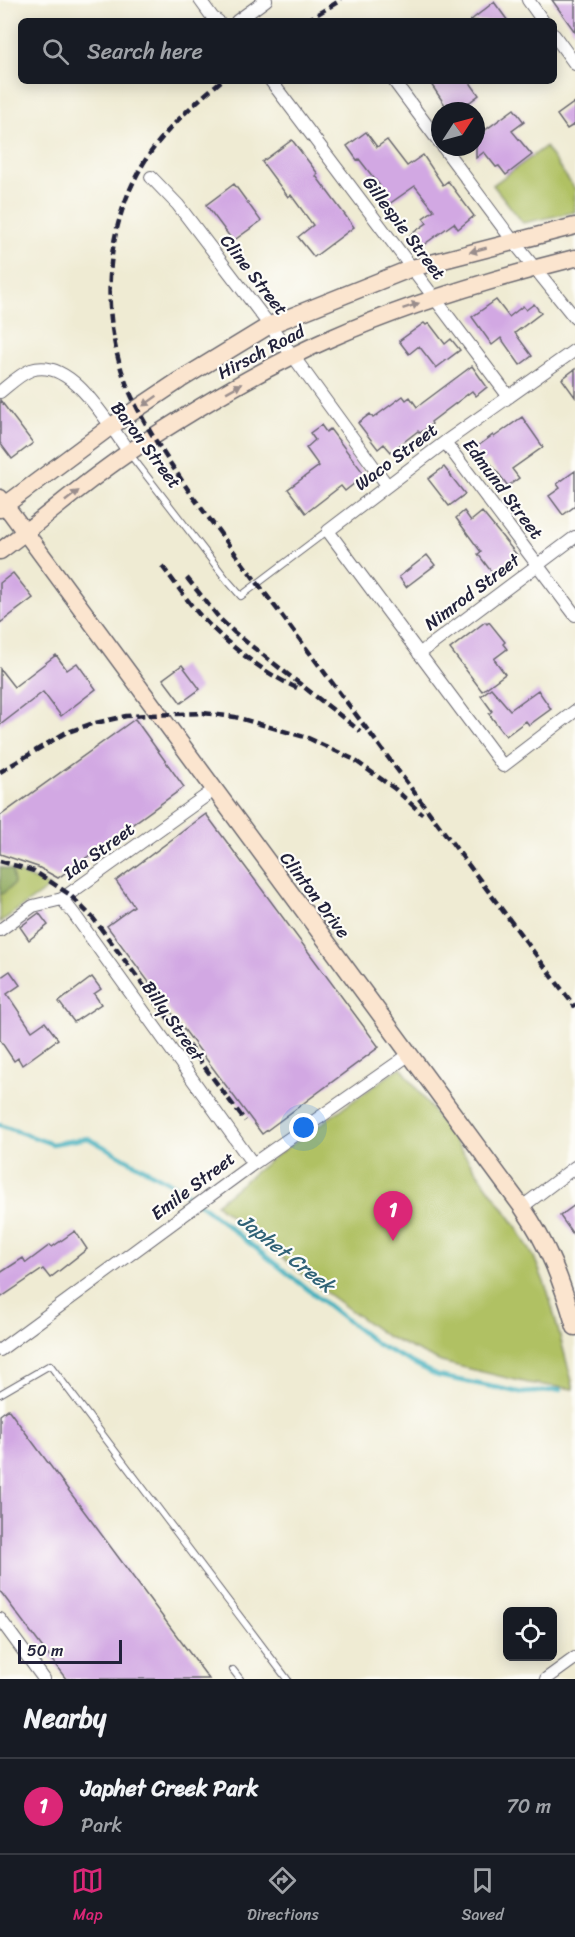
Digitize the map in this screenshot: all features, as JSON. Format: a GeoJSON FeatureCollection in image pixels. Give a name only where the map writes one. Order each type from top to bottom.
{"type":"FeatureCollection","features":[{"type":"Feature","properties":{"kind":"main road","name":"Hirsch Road"},"geometry":{"type":"LineString","coordinates":[[2,504],[180,380],[270,325],[412,268],[575,226]]}},
{"type":"Feature","properties":{"kind":"main road","name":"Hirsch Road"},"geometry":{"type":"LineString","coordinates":[[0,551],[129,452],[210,402],[293,356],[364,324],[435,298],[575,258]]}},
{"type":"Feature","properties":{"kind":"main road","name":"Clinton Drive"},"geometry":{"type":"LineString","coordinates":[[2,504],[26,532],[522,1207],[561,1279],[575,1328]]}},
{"type":"Feature","properties":{"kind":"street"},"geometry":{"type":"LineString","coordinates":[[200,0],[213,18]]}},
{"type":"Feature","properties":{"kind":"street"},"geometry":{"type":"LineString","coordinates":[[241,18],[266,0]]}},
{"type":"Feature","properties":{"kind":"street"},"geometry":{"type":"LineString","coordinates":[[528,0],[541,18]]}},
{"type":"Feature","properties":{"kind":"street"},"geometry":{"type":"LineString","coordinates":[[557,39],[575,64]]}},
{"type":"Feature","properties":{"kind":"street","name":"Gillespie Street"},"geometry":{"type":"LineString","coordinates":[[273,84],[509,397]]}},
{"type":"Feature","properties":{"kind":"street"},"geometry":{"type":"LineString","coordinates":[[396,84],[431,131]]}},
{"type":"Feature","properties":{"kind":"street"},"geometry":{"type":"LineString","coordinates":[[450,156],[513,241],[575,318]]}},
{"type":"Feature","properties":{"kind":"street","name":"Cline Street"},"geometry":{"type":"LineString","coordinates":[[151,177],[178,205],[270,325],[387,485]]}},
{"type":"Feature","properties":{"kind":"street","name":"Waco Street"},"geometry":{"type":"LineString","coordinates":[[328,531],[387,485],[575,350]]}},
{"type":"Feature","properties":{"kind":"street","name":"Baron Street"},"geometry":{"type":"LineString","coordinates":[[0,392],[30,370],[54,370],[67,376],[81,387],[129,452]]}},
{"type":"Feature","properties":{"kind":"street","name":"Edmund Street"},"geometry":{"type":"LineString","coordinates":[[446,442],[575,615]]}},
{"type":"Feature","properties":{"kind":"street"},"geometry":{"type":"LineString","coordinates":[[328,531],[503,766],[575,711]]}},
{"type":"Feature","properties":{"kind":"street","name":"Nimrod Street"},"geometry":{"type":"LineString","coordinates":[[419,654],[575,537]]}},
{"type":"Feature","properties":{"kind":"street","name":"Ida Street"},"geometry":{"type":"LineString","coordinates":[[0,930],[33,906],[62,900],[214,790]]}},
{"type":"Feature","properties":{"kind":"street","name":"Billy Street"},"geometry":{"type":"LineString","coordinates":[[62,900],[88,933],[248,1168]]}},
{"type":"Feature","properties":{"kind":"street","name":"Emile Street"},"geometry":{"type":"LineString","coordinates":[[0,1350],[248,1168],[410,1054]]}},
{"type":"Feature","properties":{"kind":"street"},"geometry":{"type":"LineString","coordinates":[[522,1207],[575,1167]]}},
{"type":"Feature","properties":{"kind":"street"},"geometry":{"type":"LineString","coordinates":[[0,1619],[44,1679]]}},
{"type":"Feature","properties":{"kind":"street"},"geometry":{"type":"LineString","coordinates":[[546,1679],[575,1658]]}},
{"type":"Feature","properties":{"kind":"lane","name":"Baron Street"},"geometry":{"type":"LineString","coordinates":[[129,452],[226,580],[241,596]]}},
{"type":"Feature","properties":{"kind":"lane","name":"Waco Street"},"geometry":{"type":"LineString","coordinates":[[241,596],[328,531]]}},
{"type":"Feature","properties":{"kind":"lane"},"geometry":{"type":"LineString","coordinates":[[0,1394],[50,1365],[287,1679]]}},
{"type":"Feature","properties":{"kind":"lane"},"geometry":{"type":"LineString","coordinates":[[233,1670],[240,1679]]}},
{"type":"Feature","properties":{"kind":"green space"},"geometry":{"type":"Polygon","coordinates":[[[545,147],[575,189],[575,212],[523,223],[493,185],[545,147]]]}},
{"type":"Feature","properties":{"kind":"green space"},"geometry":{"type":"Polygon","coordinates":[[[0,867],[12,870],[14,884],[2,894],[0,894],[0,867]]]}},
{"type":"Feature","properties":{"kind":"green space"},"geometry":{"type":"Polygon","coordinates":[[[12,870],[50,887],[0,922],[0,894],[14,884],[12,870]]]}},
{"type":"Feature","properties":{"kind":"green space"},"geometry":{"type":"Polygon","coordinates":[[[401,1067],[516,1226],[534,1257],[548,1292],[574,1389],[528,1383],[441,1362],[386,1336],[317,1286],[216,1204],[270,1160],[401,1067]]]}},
{"type":"Feature","properties":{"kind":"building"},"geometry":{"type":"Polygon","coordinates":[[[552,0],[575,0],[575,32],[552,0]]]}},
{"type":"Feature","properties":{"kind":"building"},"geometry":{"type":"Polygon","coordinates":[[[494,2],[506,18],[474,18],[494,2]]]}},
{"type":"Feature","properties":{"kind":"building"},"geometry":{"type":"Polygon","coordinates":[[[431,84],[471,84],[479,95],[470,102],[443,102],[431,84]]]}},
{"type":"Feature","properties":{"kind":"building"},"geometry":{"type":"Polygon","coordinates":[[[575,102],[575,124],[567,129],[557,115],[575,102]]]}},
{"type":"Feature","properties":{"kind":"building"},"geometry":{"type":"Polygon","coordinates":[[[514,109],[524,122],[512,131],[532,155],[506,175],[485,153],[485,130],[514,109]]]}},
{"type":"Feature","properties":{"kind":"building"},"geometry":{"type":"Polygon","coordinates":[[[366,132],[377,147],[387,140],[407,166],[423,155],[443,185],[448,181],[474,216],[458,229],[454,223],[419,248],[410,235],[427,223],[423,218],[434,210],[415,186],[389,204],[378,188],[380,186],[347,146],[366,132]]]}},
{"type":"Feature","properties":{"kind":"building"},"geometry":{"type":"Polygon","coordinates":[[[292,140],[354,227],[314,257],[298,237],[313,225],[291,195],[288,197],[262,162],[292,140]]]}},
{"type":"Feature","properties":{"kind":"building"},"geometry":{"type":"Polygon","coordinates":[[[234,184],[261,221],[233,241],[206,205],[234,184]]]}},
{"type":"Feature","properties":{"kind":"building"},"geometry":{"type":"Polygon","coordinates":[[[496,300],[509,317],[523,306],[526,310],[534,304],[541,313],[515,333],[532,356],[520,365],[501,338],[492,345],[472,317],[496,300]]]}},
{"type":"Feature","properties":{"kind":"building"},"geometry":{"type":"Polygon","coordinates":[[[424,323],[426,325],[429,323],[445,344],[451,339],[460,350],[436,368],[419,346],[409,354],[399,341],[424,323]]]}},
{"type":"Feature","properties":{"kind":"building"},"geometry":{"type":"Polygon","coordinates":[[[472,366],[487,387],[476,396],[472,391],[431,422],[432,424],[420,433],[418,431],[391,452],[384,444],[378,449],[358,423],[370,414],[373,418],[403,396],[406,400],[410,397],[417,407],[472,366]]]}},
{"type":"Feature","properties":{"kind":"building"},"geometry":{"type":"Polygon","coordinates":[[[575,369],[575,397],[562,379],[575,369]]]}},
{"type":"Feature","properties":{"kind":"building"},"geometry":{"type":"Polygon","coordinates":[[[0,400],[33,443],[12,459],[0,443],[0,400]]]}},
{"type":"Feature","properties":{"kind":"building"},"geometry":{"type":"Polygon","coordinates":[[[522,417],[543,447],[512,469],[519,478],[508,486],[488,460],[484,463],[474,449],[522,417]]]}},
{"type":"Feature","properties":{"kind":"building"},"geometry":{"type":"Polygon","coordinates":[[[321,425],[326,432],[330,429],[365,475],[345,491],[341,486],[306,513],[288,489],[319,466],[306,448],[315,440],[310,433],[321,425]]]}},
{"type":"Feature","properties":{"kind":"building"},"geometry":{"type":"Polygon","coordinates":[[[444,467],[465,494],[449,506],[428,479],[444,467]]]}},
{"type":"Feature","properties":{"kind":"building"},"geometry":{"type":"Polygon","coordinates":[[[575,471],[575,506],[563,515],[549,496],[560,488],[557,484],[575,471]]]}},
{"type":"Feature","properties":{"kind":"building"},"geometry":{"type":"Polygon","coordinates":[[[464,511],[471,521],[482,512],[517,555],[514,557],[516,559],[493,574],[478,554],[481,552],[456,518],[464,511]]]}},
{"type":"Feature","properties":{"kind":"building"},"geometry":{"type":"Polygon","coordinates":[[[427,555],[435,565],[406,587],[399,577],[427,555]]]}},
{"type":"Feature","properties":{"kind":"building"},"geometry":{"type":"Polygon","coordinates":[[[13,573],[33,598],[0,623],[0,583],[13,573]]]}},
{"type":"Feature","properties":{"kind":"building"},"geometry":{"type":"Polygon","coordinates":[[[485,622],[487,624],[489,622],[505,642],[503,644],[507,649],[494,659],[505,674],[482,691],[450,649],[485,622]]]}},
{"type":"Feature","properties":{"kind":"building"},"geometry":{"type":"Polygon","coordinates":[[[56,655],[67,670],[77,663],[96,689],[61,716],[43,692],[0,725],[0,669],[14,687],[56,655]]]}},
{"type":"Feature","properties":{"kind":"building"},"geometry":{"type":"Polygon","coordinates":[[[182,665],[200,689],[181,703],[163,679],[182,665]]]}},
{"type":"Feature","properties":{"kind":"building"},"geometry":{"type":"Polygon","coordinates":[[[491,688],[510,710],[538,690],[551,709],[529,725],[526,721],[506,736],[489,714],[492,711],[481,696],[491,688]]]}},
{"type":"Feature","properties":{"kind":"building"},"geometry":{"type":"Polygon","coordinates":[[[135,719],[184,787],[58,878],[38,867],[0,854],[0,816],[135,719]]]}},
{"type":"Feature","properties":{"kind":"building"},"geometry":{"type":"Polygon","coordinates":[[[206,814],[379,1047],[262,1134],[107,926],[134,906],[116,881],[206,814]]]}},
{"type":"Feature","properties":{"kind":"building"},"geometry":{"type":"Polygon","coordinates":[[[39,913],[48,925],[29,940],[20,927],[39,913]]]}},
{"type":"Feature","properties":{"kind":"building"},"geometry":{"type":"Polygon","coordinates":[[[10,971],[20,985],[7,994],[32,1031],[45,1022],[58,1039],[22,1065],[18,1058],[14,1061],[0,1040],[0,978],[10,971]]]}},
{"type":"Feature","properties":{"kind":"building"},"geometry":{"type":"Polygon","coordinates":[[[92,977],[101,989],[94,994],[101,1004],[74,1022],[59,1002],[92,977]]]}},
{"type":"Feature","properties":{"kind":"building"},"geometry":{"type":"Polygon","coordinates":[[[575,1205],[575,1237],[560,1216],[575,1205]]]}},
{"type":"Feature","properties":{"kind":"building"},"geometry":{"type":"Polygon","coordinates":[[[75,1231],[87,1249],[50,1278],[43,1269],[0,1298],[0,1273],[23,1258],[26,1263],[50,1245],[52,1247],[75,1231]]]}},
{"type":"Feature","properties":{"kind":"building"},"geometry":{"type":"Polygon","coordinates":[[[8,1409],[209,1679],[66,1679],[0,1591],[0,1415],[8,1409]]]}},
{"type":"Feature","properties":{"kind":"waterway","name":"Japhet Creek"},"geometry":{"type":"LineString","coordinates":[[0,1125],[52,1144],[88,1138],[181,1189],[378,1345],[438,1376],[523,1393],[560,1390]]}},
{"type":"Feature","properties":{"kind":"railway"},"geometry":{"type":"LineString","coordinates":[[311,18],[341,0]]}},
{"type":"Feature","properties":{"kind":"railway"},"geometry":{"type":"LineString","coordinates":[[218,84],[187,111],[156,145],[139,171],[126,199],[111,260],[110,291],[111,323],[126,383],[148,428],[193,497],[575,1007]]}},
{"type":"Feature","properties":{"kind":"railway"},"geometry":{"type":"LineString","coordinates":[[162,566],[193,607],[219,634],[257,665],[297,688]]}},
{"type":"Feature","properties":{"kind":"railway"},"geometry":{"type":"LineString","coordinates":[[187,578],[220,619],[235,633],[360,731]]}},
{"type":"Feature","properties":{"kind":"railway"},"geometry":{"type":"LineString","coordinates":[[0,772],[65,733],[91,724],[126,716],[203,713],[235,717],[308,738],[353,759],[395,789],[422,814]]}},
{"type":"Feature","properties":{"kind":"railway"},"geometry":{"type":"LineString","coordinates":[[0,861],[34,871],[69,894],[93,918],[245,1121]]}},
{"type":"Feature","properties":{"kind":"place","name":"Japhet Creek Park"},"geometry":{"type":"Point","coordinates":[393,1241]}}]}
